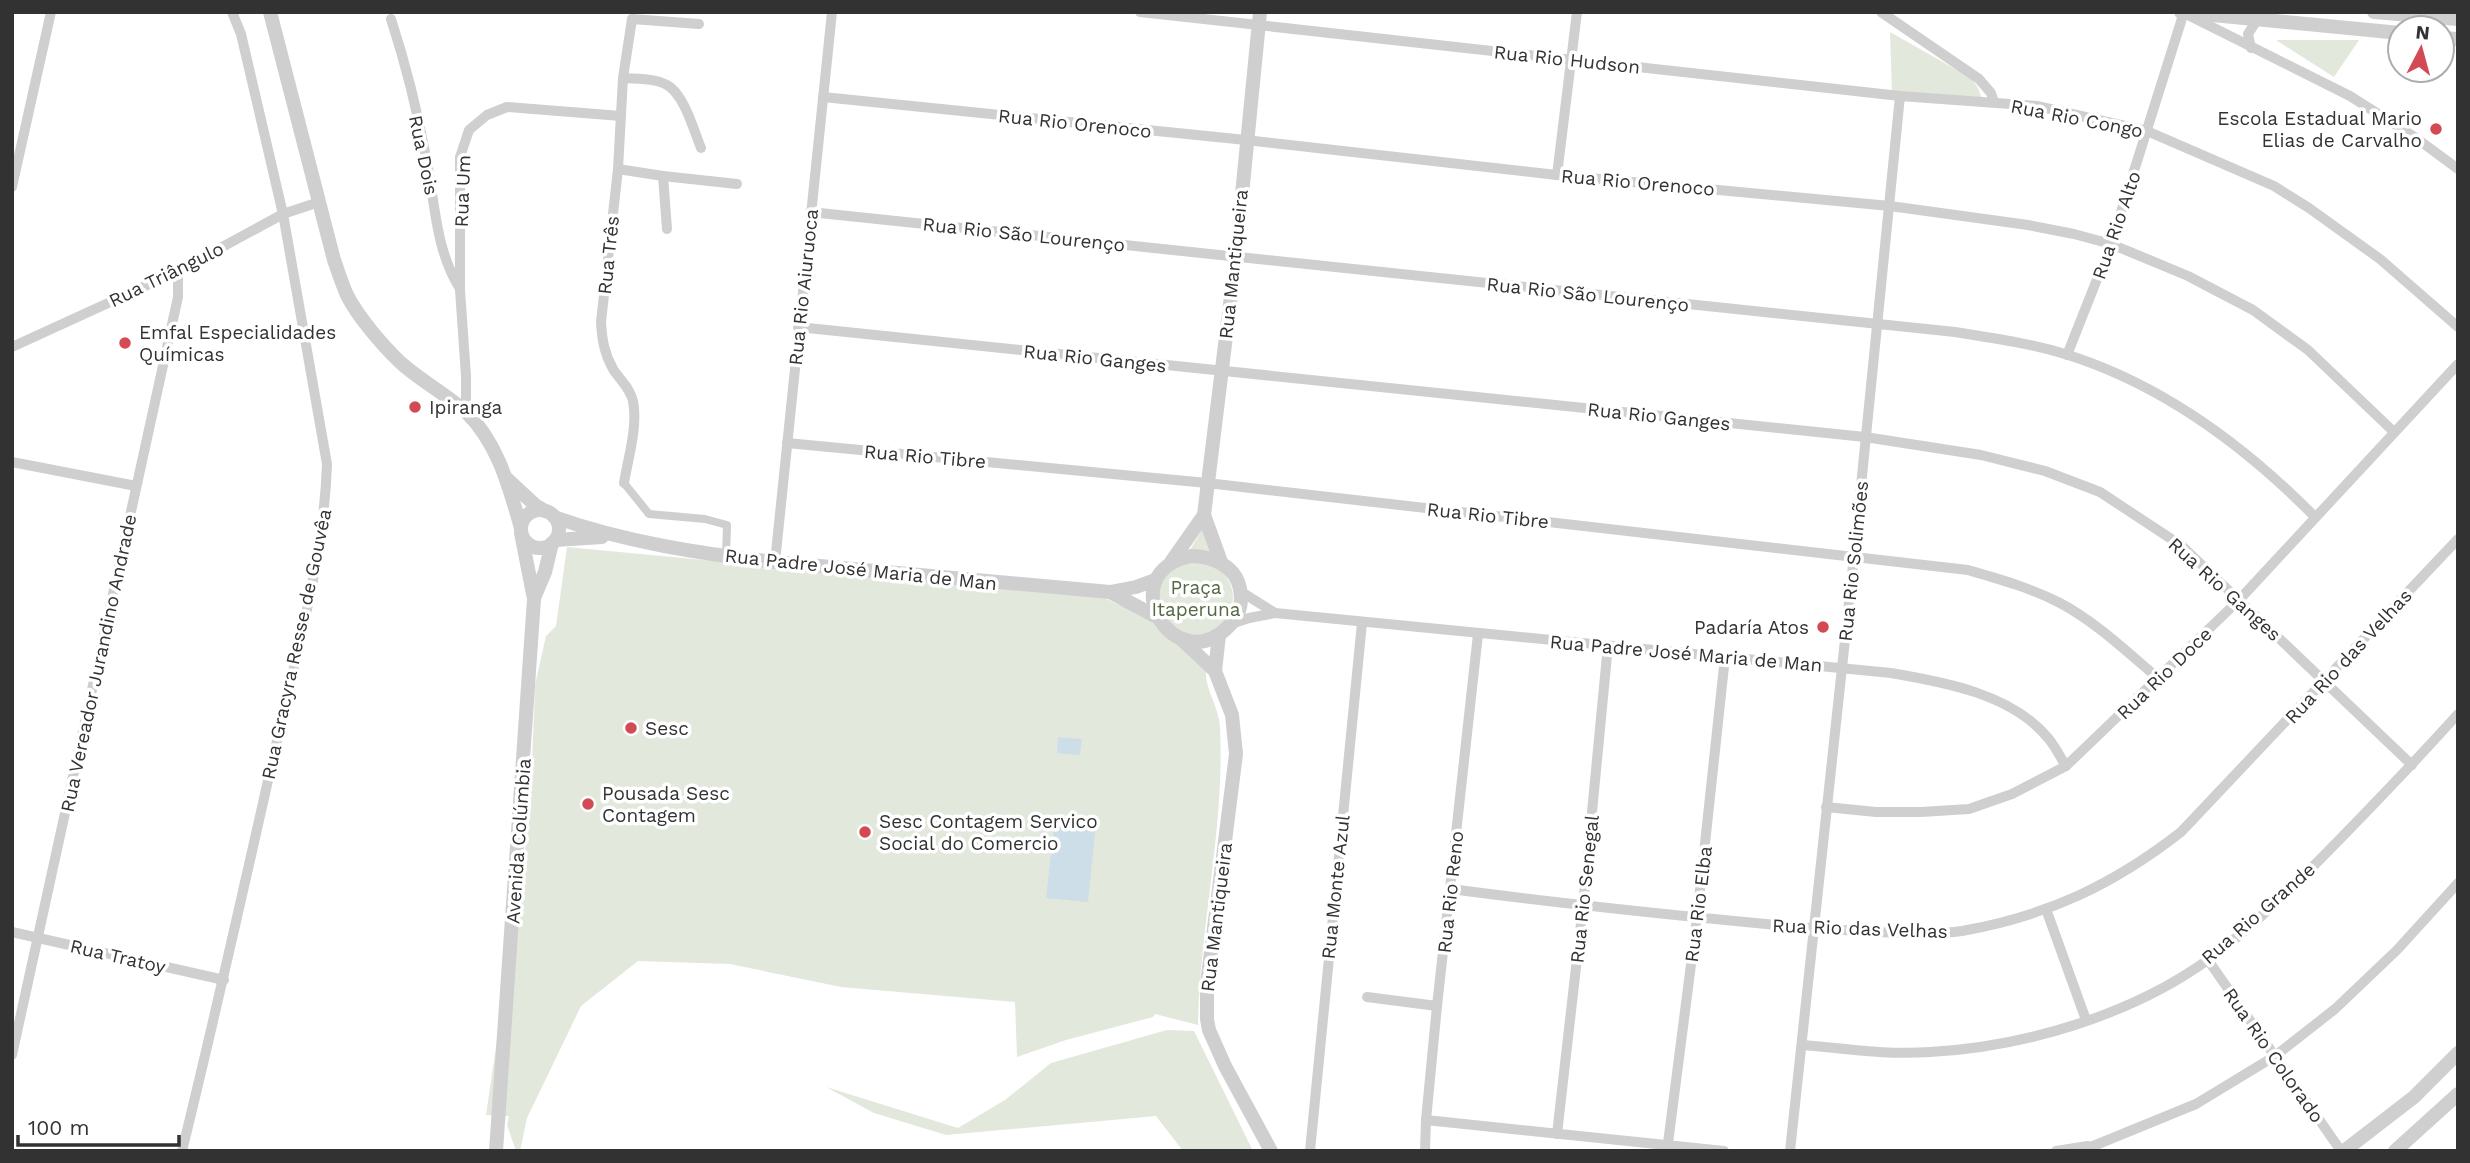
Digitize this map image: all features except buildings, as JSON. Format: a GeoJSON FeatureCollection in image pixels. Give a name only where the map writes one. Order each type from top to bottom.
{"type":"FeatureCollection","features":[{"type":"Feature","properties":{"kind":"street"},"geometry":{"type":"LineString","coordinates":[[12,187],[51,12]]}},
{"type":"Feature","properties":{"kind":"street","name":"Rua Gracyra Resse de Gouvêa"},"geometry":{"type":"LineString","coordinates":[[182,1151],[224,980],[314,574],[326,498],[327,464],[283,214],[241,34],[232,12]]}},
{"type":"Feature","properties":{"kind":"street"},"geometry":{"type":"LineString","coordinates":[[270,12],[334,260],[348,296],[357,312],[401,362],[466,413],[494,451],[506,478],[527,543],[532,546],[547,546],[554,541]]}},
{"type":"Feature","properties":{"kind":"street","name":"Rua Rio Aiuruoca"},"geometry":{"type":"LineString","coordinates":[[775,562],[832,12]]}},
{"type":"Feature","properties":{"kind":"street","name":"Rua Rio Hudson"},"geometry":{"type":"LineString","coordinates":[[1140,12],[1260,18],[1571,60],[1900,96],[1994,102]]}},
{"type":"Feature","properties":{"kind":"street"},"geometry":{"type":"LineString","coordinates":[[1557,175],[1577,12]]}},
{"type":"Feature","properties":{"kind":"street","name":"Rua Rio Congo"},"geometry":{"type":"LineString","coordinates":[[1881,12],[1979,79],[1994,102],[2036,106],[2147,131],[2274,186],[2380,259],[2458,327]]}},
{"type":"Feature","properties":{"kind":"street"},"geometry":{"type":"LineString","coordinates":[[2183,12],[2386,32]]}},
{"type":"Feature","properties":{"kind":"street"},"geometry":{"type":"LineString","coordinates":[[2183,12],[2350,96],[2416,138],[2458,169]]}},
{"type":"Feature","properties":{"kind":"street","name":"Rua Rio Alto"},"geometry":{"type":"LineString","coordinates":[[2067,355],[2111,244],[2183,12]]}},
{"type":"Feature","properties":{"kind":"street"},"geometry":{"type":"LineString","coordinates":[[2374,12],[2407,14]]}},
{"type":"Feature","properties":{"kind":"street","name":"Rua Dois"},"geometry":{"type":"LineString","coordinates":[[391,16],[427,159],[445,261],[460,290]]}},
{"type":"Feature","properties":{"kind":"street","name":"Rua Mantiqueira"},"geometry":{"type":"LineString","coordinates":[[1221,562],[1204,515],[1236,256],[1260,18]]}},
{"type":"Feature","properties":{"kind":"street","name":"Rua Três"},"geometry":{"type":"LineString","coordinates":[[624,483],[634,418],[632,401],[628,389],[603,347],[601,322],[618,169],[623,78],[632,19],[699,24]]}},
{"type":"Feature","properties":{"kind":"street"},"geometry":{"type":"LineString","coordinates":[[2251,48],[2248,34],[2256,20]]}},
{"type":"Feature","properties":{"kind":"street"},"geometry":{"type":"LineString","coordinates":[[623,78],[668,85],[679,96],[702,148]]}},
{"type":"Feature","properties":{"kind":"street","name":"Rua Rio Solimões"},"geometry":{"type":"LineString","coordinates":[[1790,1151],[1804,1045],[1900,96]]}},
{"type":"Feature","properties":{"kind":"street","name":"Rua Rio Orenoco"},"geometry":{"type":"LineString","coordinates":[[823,97],[1557,175],[1890,206],[2028,225],[2111,244],[2188,276],[2253,310],[2308,350],[2394,432]]}},
{"type":"Feature","properties":{"kind":"street","name":"Rua Um"},"geometry":{"type":"LineString","coordinates":[[466,413],[460,290],[460,157],[469,130],[487,115],[506,107],[621,116]]}},
{"type":"Feature","properties":{"kind":"street"},"geometry":{"type":"LineString","coordinates":[[618,169],[737,184]]}},
{"type":"Feature","properties":{"kind":"street"},"geometry":{"type":"LineString","coordinates":[[663,176],[667,229]]}},
{"type":"Feature","properties":{"kind":"street","name":"Rua Triângulo"},"geometry":{"type":"LineString","coordinates":[[12,346],[178,271],[283,214],[319,202]]}},
{"type":"Feature","properties":{"kind":"street","name":"Rua Rio São Lourenço"},"geometry":{"type":"LineString","coordinates":[[810,212],[1877,324],[2013,341],[2067,355],[2132,381],[2182,408],[2278,480],[2315,517]]}},
{"type":"Feature","properties":{"kind":"street","name":"Rua Vereador Jurandino Andrade"},"geometry":{"type":"LineString","coordinates":[[12,1055],[178,297],[178,271]]}},
{"type":"Feature","properties":{"kind":"street","name":"Rua Rio Ganges"},"geometry":{"type":"LineString","coordinates":[[798,327],[1865,437],[1981,455],[2046,471],[2100,492],[2182,546],[2412,765]]}},
{"type":"Feature","properties":{"kind":"street","name":"Rua Rio Doce"},"geometry":{"type":"LineString","coordinates":[[1826,807],[1876,812],[1969,809],[2012,794],[2066,766],[2239,600],[2458,364]]}},
{"type":"Feature","properties":{"kind":"street","name":"Rua Rio Tibre"},"geometry":{"type":"LineString","coordinates":[[787,443],[1207,484],[1968,570],[2015,584],[2061,604],[2104,634],[2159,679]]}},
{"type":"Feature","properties":{"kind":"street"},"geometry":{"type":"LineString","coordinates":[[12,462],[136,486]]}},
{"type":"Feature","properties":{"kind":"street","name":"Rua Padre José Maria de Man"},"geometry":{"type":"LineString","coordinates":[[506,478],[535,505],[550,514],[614,536],[726,556],[1110,592],[1155,580]]}},
{"type":"Feature","properties":{"kind":"street"},"geometry":{"type":"LineString","coordinates":[[624,483],[649,514],[705,519],[727,525],[726,556]]}},
{"type":"Feature","properties":{"kind":"street"},"geometry":{"type":"LineString","coordinates":[[521,531],[529,513],[550,514],[558,526],[534,599]]}},
{"type":"Feature","properties":{"kind":"street","name":"Rua Mantiqueira"},"geometry":{"type":"LineString","coordinates":[[1171,562],[1204,515]]}},
{"type":"Feature","properties":{"kind":"street","name":"Avenida Colúmbia"},"geometry":{"type":"LineString","coordinates":[[496,1151],[534,599],[521,531]]}},
{"type":"Feature","properties":{"kind":"street","name":"Rua Padre José Maria de Man"},"geometry":{"type":"LineString","coordinates":[[554,541],[614,536]]}},
{"type":"Feature","properties":{"kind":"street","name":"Rua Rio das Velhas"},"geometry":{"type":"LineString","coordinates":[[1451,889],[1697,918],[1814,929],[1912,933],[1960,931],[2046,909],[2097,888],[2132,868],[2181,832],[2458,539]]}},
{"type":"Feature","properties":{"kind":"street"},"geometry":{"type":"LineString","coordinates":[[1191,556],[1203,556],[1221,562],[1238,582],[1241,605],[1239,614],[1219,635],[1197,642],[1172,634],[1159,618],[1153,597],[1155,580],[1161,570],[1171,562],[1191,556]]}},
{"type":"Feature","properties":{"kind":"street","name":"Rua Padre José Maria de Man"},"geometry":{"type":"LineString","coordinates":[[1240,591],[1275,614]]}},
{"type":"Feature","properties":{"kind":"street","name":"Rua Padre José Maria de Man"},"geometry":{"type":"LineString","coordinates":[[1110,592],[1159,618]]}},
{"type":"Feature","properties":{"kind":"street","name":"Rua Padre José Maria de Man"},"geometry":{"type":"LineString","coordinates":[[1231,624],[1275,614],[1842,667],[1939,681],[1980,693],[2015,710],[2048,737],[2066,766]]}},
{"type":"Feature","properties":{"kind":"street","name":"Rua Monte Azul"},"geometry":{"type":"LineString","coordinates":[[1310,1151],[1362,623]]}},
{"type":"Feature","properties":{"kind":"street","name":"Rua Rio Reno"},"geometry":{"type":"LineString","coordinates":[[1425,1151],[1437,1006],[1478,634]]}},
{"type":"Feature","properties":{"kind":"street","name":"Rua Mantiqueira"},"geometry":{"type":"LineString","coordinates":[[1215,671],[1219,635]]}},
{"type":"Feature","properties":{"kind":"street","name":"Rua Mantiqueira"},"geometry":{"type":"LineString","coordinates":[[1181,639],[1215,671],[1232,715],[1236,754],[1207,984],[1207,1019],[1225,1066],[1271,1151]]}},
{"type":"Feature","properties":{"kind":"street","name":"Rua Rio Senegal"},"geometry":{"type":"LineString","coordinates":[[1558,1134],[1608,645]]}},
{"type":"Feature","properties":{"kind":"street","name":"Rua Rio Elba"},"geometry":{"type":"LineString","coordinates":[[1667,1149],[1697,918],[1725,657]]}},
{"type":"Feature","properties":{"kind":"street","name":"Rua Rio Grande"},"geometry":{"type":"LineString","coordinates":[[1804,1045],[1873,1052],[1930,1052],[2037,1038],[2132,1004],[2208,960],[2287,894],[2458,714]]}},
{"type":"Feature","properties":{"kind":"street"},"geometry":{"type":"LineString","coordinates":[[2056,1151],[2086,1148],[2196,1104],[2275,1056],[2335,1009],[2397,950],[2458,883]]}},
{"type":"Feature","properties":{"kind":"street"},"geometry":{"type":"LineString","coordinates":[[2046,909],[2086,1020]]}},
{"type":"Feature","properties":{"kind":"street","name":"Rua Tratoy"},"geometry":{"type":"LineString","coordinates":[[12,932],[224,980]]}},
{"type":"Feature","properties":{"kind":"street","name":"Rua Rio Colorado"},"geometry":{"type":"LineString","coordinates":[[2208,960],[2342,1151]]}},
{"type":"Feature","properties":{"kind":"street"},"geometry":{"type":"LineString","coordinates":[[1367,997],[1437,1006]]}},
{"type":"Feature","properties":{"kind":"street"},"geometry":{"type":"LineString","coordinates":[[2342,1151],[2414,1097],[2458,1053]]}},
{"type":"Feature","properties":{"kind":"street"},"geometry":{"type":"LineString","coordinates":[[2395,1151],[2458,1094]]}},
{"type":"Feature","properties":{"kind":"street"},"geometry":{"type":"LineString","coordinates":[[1426,1120],[1667,1149],[1724,1151]]}},
{"type":"Feature","properties":{"kind":"green space"},"geometry":{"type":"Polygon","coordinates":[[[1890,32],[1971,78],[1982,99],[1892,92],[1890,32]]]}},
{"type":"Feature","properties":{"kind":"green space"},"geometry":{"type":"Polygon","coordinates":[[[2276,40],[2359,40],[2334,77],[2276,40]]]}},
{"type":"Feature","properties":{"kind":"green space"},"geometry":{"type":"Polygon","coordinates":[[[1205,525],[1213,553],[1190,550],[1205,525]]]}},
{"type":"Feature","properties":{"kind":"green space","name":"Sesc Contagem Servico Social do Comercio"},"geometry":{"type":"Polygon","coordinates":[[[567,547],[1105,598],[1155,621],[1206,671],[1220,727],[1219,801],[1198,1025],[1155,1014],[1153,1017],[1066,1040],[1017,1057],[1015,1002],[841,987],[730,964],[638,961],[581,1006],[527,1118],[520,1151],[516,1151],[507,1125],[509,1116],[486,1115],[530,815],[535,685],[546,636],[556,626],[567,547]]]}},
{"type":"Feature","properties":{"kind":"green space","name":"Praça Itaperuna"},"geometry":{"type":"Polygon","coordinates":[[[1196,561],[1210,564],[1222,572],[1230,584],[1233,598],[1230,612],[1222,624],[1210,632],[1196,635],[1182,632],[1170,624],[1162,612],[1159,598],[1162,584],[1170,572],[1182,564],[1196,561]]]}},
{"type":"Feature","properties":{"kind":"green space"},"geometry":{"type":"Polygon","coordinates":[[[1167,1030],[1194,1031],[1253,1151],[1183,1151],[1156,1116],[946,1135],[874,1113],[826,1087],[958,1128],[1005,1100],[1051,1063],[1167,1030]]]}},
{"type":"Feature","properties":{"kind":"shaded area"},"geometry":{"type":"Polygon","coordinates":[[[1058,737],[1082,739],[1080,755],[1057,753],[1058,737]]]}},
{"type":"Feature","properties":{"kind":"shaded area"},"geometry":{"type":"Polygon","coordinates":[[[1055,819],[1096,823],[1088,902],[1046,898],[1055,819]]]}},
{"type":"Feature","properties":{"kind":"place","name":"Escola Estadual Mario Elias de Carvalho"},"geometry":{"type":"Point","coordinates":[2436,129]}},
{"type":"Feature","properties":{"kind":"place","name":"Emfal Especialidades Químicas"},"geometry":{"type":"Point","coordinates":[125,343]}},
{"type":"Feature","properties":{"kind":"place","name":"Ipiranga"},"geometry":{"type":"Point","coordinates":[415,407]}},
{"type":"Feature","properties":{"kind":"place","name":"Padaría Atos"},"geometry":{"type":"Point","coordinates":[1823,627]}},
{"type":"Feature","properties":{"kind":"place","name":"Sesc"},"geometry":{"type":"Point","coordinates":[631,728]}},
{"type":"Feature","properties":{"kind":"place","name":"Pousada Sesc Contagem"},"geometry":{"type":"Point","coordinates":[588,804]}},
{"type":"Feature","properties":{"kind":"place","name":"Sesc Contagem Servico Social do Comercio"},"geometry":{"type":"Point","coordinates":[865,832]}}]}
